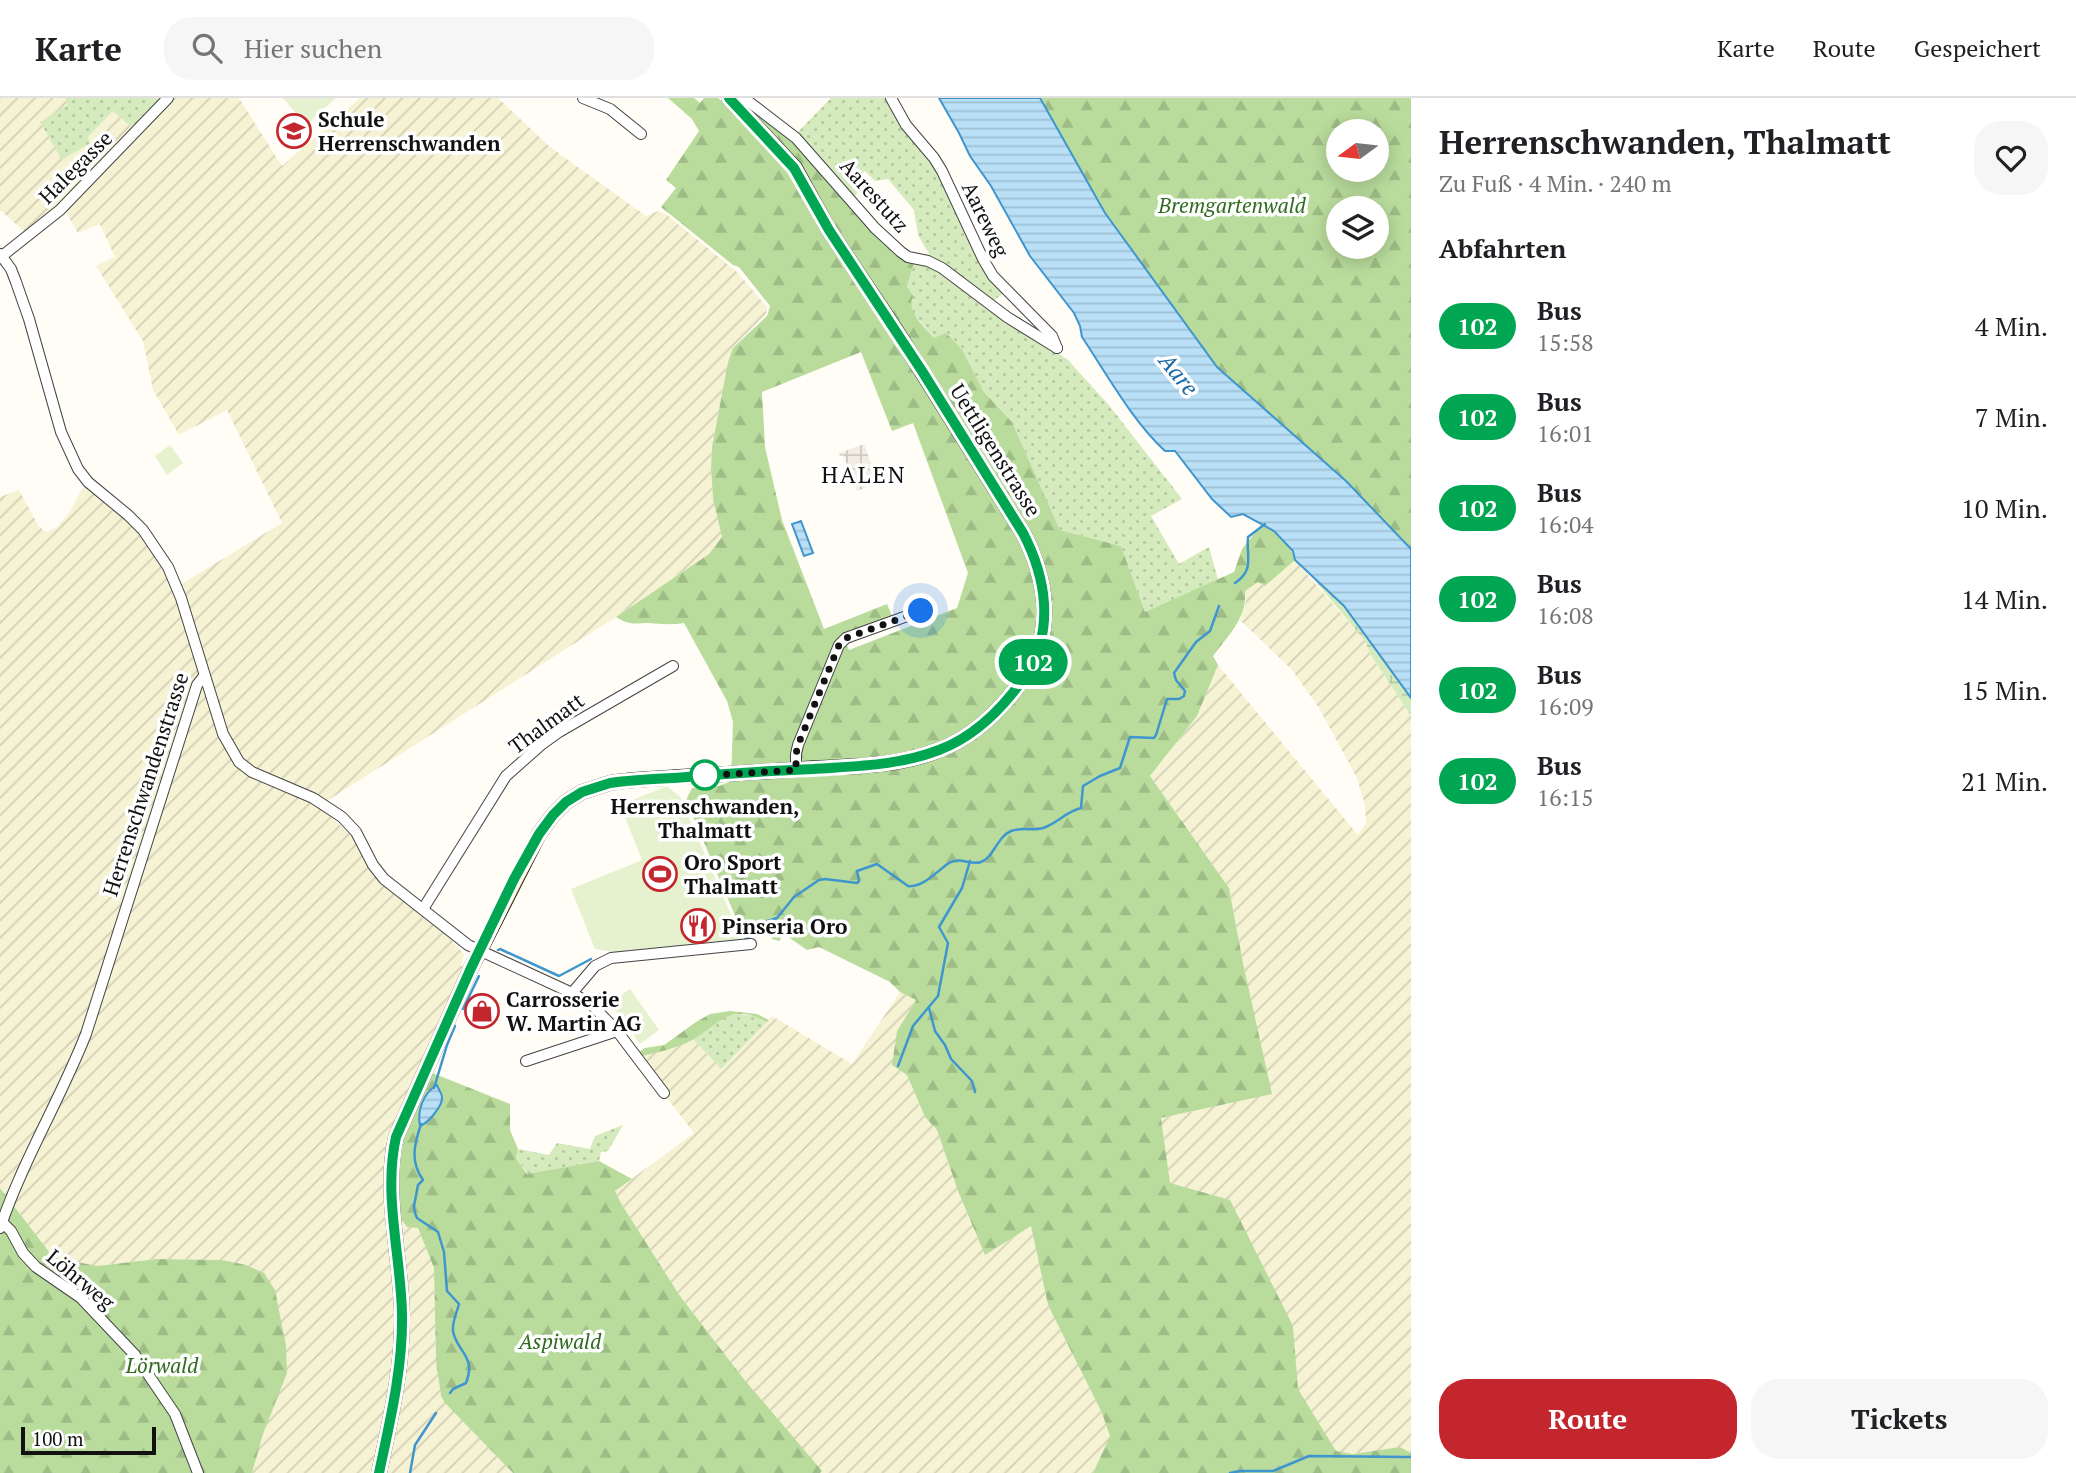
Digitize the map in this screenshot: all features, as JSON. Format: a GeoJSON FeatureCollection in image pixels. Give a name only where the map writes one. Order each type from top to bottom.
{"type":"FeatureCollection","features":[{"type":"Feature","properties":{"kind":"main road","name":"Uettligenstrasse"},"geometry":{"type":"LineString","coordinates":[[379,1473],[399,1371],[402,1332],[392,1186],[394,1146],[405,1115],[480,950],[539,834],[559,808],[573,797],[592,788],[620,782],[891,764],[940,750],[964,738],[999,709],[1016,690],[1038,649],[1044,610],[1043,589],[1034,553],[1023,533],[905,344],[829,230],[803,182],[783,155],[729,98]]}},
{"type":"Feature","properties":{"kind":"street","name":"Halegasse"},"geometry":{"type":"LineString","coordinates":[[1,255],[53,218],[168,98]]}},
{"type":"Feature","properties":{"kind":"street"},"geometry":{"type":"LineString","coordinates":[[583,98],[610,109],[641,134]]}},
{"type":"Feature","properties":{"kind":"street","name":"Aarestutz"},"geometry":{"type":"LineString","coordinates":[[744,98],[796,138],[875,228],[901,252],[908,257],[929,261],[942,268],[999,311],[1057,348]]}},
{"type":"Feature","properties":{"kind":"street","name":"Aareweg"},"geometry":{"type":"LineString","coordinates":[[891,98],[906,125],[938,164],[993,276],[1052,336],[1057,348]]}},
{"type":"Feature","properties":{"kind":"street","name":"Herrenschwandenstrasse"},"geometry":{"type":"LineString","coordinates":[[1,255],[11,269],[26,308],[61,432],[78,469],[96,489],[128,514],[160,553],[178,590],[204,677],[199,682],[193,698],[86,1034],[74,1065],[12,1192],[1,1225]]}},
{"type":"Feature","properties":{"kind":"street"},"geometry":{"type":"LineString","coordinates":[[796,770],[798,745],[839,645],[846,638],[921,611]]}},
{"type":"Feature","properties":{"kind":"street","name":"Thalmatt"},"geometry":{"type":"LineString","coordinates":[[423,909],[506,776],[559,732],[673,666]]}},
{"type":"Feature","properties":{"kind":"street"},"geometry":{"type":"LineString","coordinates":[[204,677],[223,734],[239,762],[252,772],[313,798],[342,817],[356,832],[378,872],[396,890],[468,945],[593,1005],[617,1031],[664,1093]]}},
{"type":"Feature","properties":{"kind":"street"},"geometry":{"type":"LineString","coordinates":[[572,993],[595,966],[611,958],[751,944]]}},
{"type":"Feature","properties":{"kind":"street"},"geometry":{"type":"LineString","coordinates":[[526,1061],[617,1031]]}},
{"type":"Feature","properties":{"kind":"street","name":"Löhrweg"},"geometry":{"type":"LineString","coordinates":[[1,1225],[10,1231],[36,1268],[81,1298],[135,1354],[175,1414],[198,1473]]}},
{"type":"Feature","properties":{"kind":"shaded area"},"geometry":{"type":"Polygon","coordinates":[[[0,98],[65,98],[69,104],[62,160],[80,149],[114,110],[130,125],[137,124],[74,191],[25,232],[0,210],[0,98]]]}},
{"type":"Feature","properties":{"kind":"shaded area"},"geometry":{"type":"Polygon","coordinates":[[[173,98],[239,98],[282,166],[360,98],[498,98],[550,147],[646,216],[658,211],[667,215],[737,272],[767,307],[766,314],[733,348],[728,362],[712,447],[711,468],[713,499],[722,537],[709,554],[616,617],[319,806],[353,837],[371,867],[453,939],[464,954],[463,967],[400,1112],[397,1351],[375,1473],[252,1473],[263,1434],[222,1260],[157,1259],[97,1266],[53,1257],[0,1188],[0,497],[19,490],[38,525],[48,532],[58,526],[70,512],[87,485],[140,532],[178,586],[282,523],[227,410],[179,435],[153,390],[143,341],[96,266],[115,257],[100,224],[78,233],[67,214],[67,209],[173,98]]]}},
{"type":"Feature","properties":{"kind":"shaded area"},"geometry":{"type":"Polygon","coordinates":[[[864,444],[878,483],[857,491],[843,455],[840,456],[839,453],[864,444]]]}},
{"type":"Feature","properties":{"kind":"shaded area"},"geometry":{"type":"Polygon","coordinates":[[[1295,560],[1364,640],[1411,716],[1411,1453],[1400,1447],[1353,1454],[1336,1451],[1297,1389],[1293,1326],[1170,1183],[1161,1118],[1271,1094],[1229,888],[1150,776],[1197,716],[1218,665],[1358,835],[1366,823],[1365,805],[1357,778],[1319,708],[1292,670],[1240,620],[1246,601],[1245,591],[1258,582],[1266,586],[1295,560]]]}},
{"type":"Feature","properties":{"kind":"shaded area"},"geometry":{"type":"Polygon","coordinates":[[[900,992],[916,1000],[897,1031],[907,1075],[925,1117],[937,1130],[958,1191],[985,1255],[1031,1226],[1048,1305],[1111,1436],[1093,1473],[820,1473],[680,1296],[615,1191],[694,1133],[664,1094],[642,1056],[674,1048],[693,1039],[721,1069],[772,1016],[852,1064],[900,992]]]}},
{"type":"Feature","properties":{"kind":"shaded area"},"geometry":{"type":"Polygon","coordinates":[[[397,1208],[418,1228],[434,1268],[436,1362],[441,1396],[513,1473],[383,1473],[396,1409],[397,1208]]]}},
{"type":"Feature","properties":{"kind":"green space"},"geometry":{"type":"Polygon","coordinates":[[[65,98],[162,98],[137,124],[130,126],[113,111],[88,137],[90,143],[62,160],[40,122],[68,104],[65,98]]]}},
{"type":"Feature","properties":{"kind":"green space"},"geometry":{"type":"Polygon","coordinates":[[[283,98],[336,98],[306,125],[283,98]]]}},
{"type":"Feature","properties":{"kind":"green space"},"geometry":{"type":"Polygon","coordinates":[[[668,98],[694,98],[700,103],[704,98],[718,98],[722,101],[724,98],[738,98],[790,139],[914,263],[907,287],[913,296],[912,308],[917,318],[934,338],[946,333],[962,350],[984,392],[1012,422],[1060,530],[1121,546],[1145,612],[1234,572],[1242,549],[1262,524],[1278,535],[1290,549],[1295,560],[1265,586],[1258,582],[1245,591],[1240,618],[1213,656],[1218,665],[1197,716],[1150,776],[1229,888],[1272,1094],[1161,1118],[1170,1183],[1230,1200],[1293,1326],[1298,1389],[1336,1451],[1353,1454],[1400,1447],[1411,1453],[1411,1473],[1093,1473],[1110,1436],[1102,1413],[1048,1305],[1031,1226],[985,1255],[958,1191],[937,1130],[925,1117],[907,1075],[892,1065],[897,1031],[916,1000],[900,992],[890,982],[819,947],[807,950],[784,934],[779,941],[772,939],[770,928],[742,932],[686,800],[692,788],[719,786],[731,781],[733,722],[727,701],[684,623],[632,623],[616,617],[709,554],[722,537],[713,499],[711,468],[712,447],[728,362],[733,348],[767,316],[770,306],[739,267],[661,207],[676,188],[666,180],[699,131],[692,119],[668,98]],[[861,352],[762,392],[765,447],[782,520],[824,629],[887,604],[892,616],[843,635],[849,650],[957,608],[968,573],[913,423],[892,431],[861,352]]]}},
{"type":"Feature","properties":{"kind":"green space"},"geometry":{"type":"Polygon","coordinates":[[[831,98],[888,98],[933,159],[1005,292],[992,302],[935,261],[918,235],[914,210],[888,179],[875,181],[865,171],[858,177],[865,185],[853,198],[797,133],[831,98]]]}},
{"type":"Feature","properties":{"kind":"green space","name":"Bremgartenwald"},"geometry":{"type":"Polygon","coordinates":[[[1040,98],[1411,98],[1411,549],[1346,481],[1217,367],[1105,213],[1040,98]]]}},
{"type":"Feature","properties":{"kind":"green space"},"geometry":{"type":"Polygon","coordinates":[[[914,263],[930,266],[1068,360],[1108,404],[1182,499],[1151,516],[1179,564],[1209,547],[1218,580],[1145,612],[1121,546],[1060,530],[1012,422],[984,392],[961,350],[935,339],[913,313],[907,288],[914,263]]]}},
{"type":"Feature","properties":{"kind":"green space"},"geometry":{"type":"Polygon","coordinates":[[[170,445],[183,463],[167,475],[155,456],[170,445]]]}},
{"type":"Feature","properties":{"kind":"green space"},"geometry":{"type":"Polygon","coordinates":[[[1307,571],[1344,606],[1411,698],[1411,716],[1364,640],[1307,571]]]}},
{"type":"Feature","properties":{"kind":"green space","name":"Oro Sport Thalmatt"},"geometry":{"type":"Polygon","coordinates":[[[667,786],[680,797],[742,940],[614,952],[595,949],[571,889],[642,860],[620,805],[667,786]]]}},
{"type":"Feature","properties":{"kind":"green space"},"geometry":{"type":"Polygon","coordinates":[[[630,989],[659,1030],[640,1044],[610,1003],[630,989]]]}},
{"type":"Feature","properties":{"kind":"green space"},"geometry":{"type":"Polygon","coordinates":[[[730,1011],[757,1014],[769,1020],[767,1022],[755,1016],[735,1014],[682,1045],[642,1056],[639,1052],[645,1048],[664,1045],[710,1014],[730,1011]]]}},
{"type":"Feature","properties":{"kind":"green space"},"geometry":{"type":"Polygon","coordinates":[[[738,1014],[756,1016],[767,1022],[721,1069],[693,1039],[723,1017],[738,1014]]]}},
{"type":"Feature","properties":{"kind":"green space","name":"Aspiwald"},"geometry":{"type":"Polygon","coordinates":[[[430,1072],[510,1104],[510,1130],[518,1149],[516,1158],[527,1174],[599,1161],[632,1179],[615,1191],[680,1296],[743,1378],[822,1471],[820,1473],[513,1473],[441,1396],[436,1362],[434,1268],[418,1228],[407,1227],[397,1208],[399,1143],[430,1072]]]}},
{"type":"Feature","properties":{"kind":"green space"},"geometry":{"type":"Polygon","coordinates":[[[623,1125],[608,1151],[601,1152],[599,1161],[528,1174],[516,1158],[518,1149],[549,1155],[557,1143],[590,1149],[595,1136],[623,1125]]]}},
{"type":"Feature","properties":{"kind":"green space","name":"Lörwald"},"geometry":{"type":"Polygon","coordinates":[[[0,1188],[53,1257],[97,1266],[157,1259],[222,1260],[246,1265],[264,1273],[275,1290],[286,1346],[287,1373],[263,1434],[252,1473],[0,1473],[0,1188]]]}},
{"type":"Feature","properties":{"kind":"water","name":"Aare"},"geometry":{"type":"Polygon","coordinates":[[[939,98],[1040,98],[1105,213],[1217,367],[1346,481],[1411,549],[1411,698],[1344,606],[1295,560],[1293,551],[1274,531],[1243,514],[1231,517],[1212,499],[1175,451],[1165,451],[1142,426],[1082,337],[1074,313],[1030,256],[939,98]]]}},
{"type":"Feature","properties":{"kind":"water"},"geometry":{"type":"Polygon","coordinates":[[[801,521],[813,553],[804,556],[792,524],[801,521]]]}},
{"type":"Feature","properties":{"kind":"water"},"geometry":{"type":"Polygon","coordinates":[[[437,1085],[442,1101],[431,1118],[420,1126],[422,1103],[437,1085]]]}},
{"type":"Feature","properties":{"kind":"waterway"},"geometry":{"type":"LineString","coordinates":[[1235,583],[1247,568],[1248,537],[1265,524]]}},
{"type":"Feature","properties":{"kind":"waterway"},"geometry":{"type":"LineString","coordinates":[[744,940],[749,937],[751,926],[777,918],[794,897],[819,880],[857,883],[857,871],[877,864],[908,886],[914,886],[953,861],[981,862],[1011,831],[1043,828],[1081,808],[1083,786],[1120,768],[1130,737],[1154,738],[1167,699],[1184,696],[1185,691],[1174,673],[1196,642],[1210,631],[1219,606]]}},
{"type":"Feature","properties":{"kind":"waterway"},"geometry":{"type":"LineString","coordinates":[[898,1066],[913,1026],[938,996],[948,943],[939,927],[962,888],[970,861]]}},
{"type":"Feature","properties":{"kind":"waterway"},"geometry":{"type":"LineString","coordinates":[[498,950],[559,976],[591,959]]}},
{"type":"Feature","properties":{"kind":"waterway"},"geometry":{"type":"LineString","coordinates":[[463,1009],[479,976]]}},
{"type":"Feature","properties":{"kind":"waterway"},"geometry":{"type":"LineString","coordinates":[[929,1008],[935,1031],[951,1059],[972,1081],[975,1092]]}},
{"type":"Feature","properties":{"kind":"waterway"},"geometry":{"type":"LineString","coordinates":[[434,1088],[455,1026]]}},
{"type":"Feature","properties":{"kind":"waterway"},"geometry":{"type":"LineString","coordinates":[[421,1124],[415,1160],[423,1180],[418,1185],[415,1213],[417,1218],[438,1232],[444,1252],[447,1291],[459,1304],[453,1331],[469,1366],[466,1383],[450,1393]]}},
{"type":"Feature","properties":{"kind":"waterway"},"geometry":{"type":"LineString","coordinates":[[410,1473],[415,1445],[436,1413]]}},
{"type":"Feature","properties":{"kind":"waterway"},"geometry":{"type":"LineString","coordinates":[[1230,1473],[1273,1471],[1309,1456],[1411,1457]]}},
{"type":"Feature","properties":{"kind":"bus line","name":"102"},"geometry":{"type":"LineString","coordinates":[[379,1473],[393,1408],[402,1332],[392,1186],[396,1137],[471,968],[527,854],[548,821],[573,797],[610,783],[891,764],[940,750],[964,738],[999,709],[1016,690],[1038,649],[1044,610],[1043,589],[1034,553],[1023,533],[922,371],[829,230],[794,168],[729,98]]}},
{"type":"Feature","properties":{"kind":"place","name":"Schule Herrenschwanden"},"geometry":{"type":"Point","coordinates":[294,131]}},
{"type":"Feature","properties":{"kind":"place","name":"Herrenschwanden, Thalmatt"},"geometry":{"type":"Point","coordinates":[705,775]}},
{"type":"Feature","properties":{"kind":"place","name":"Oro Sport Thalmatt"},"geometry":{"type":"Point","coordinates":[660,874]}},
{"type":"Feature","properties":{"kind":"place","name":"Pinseria Oro"},"geometry":{"type":"Point","coordinates":[698,926]}},
{"type":"Feature","properties":{"kind":"place","name":"Carrosserie W. Martin AG"},"geometry":{"type":"Point","coordinates":[482,1011]}},
{"type":"Feature","properties":{"kind":"district","name":"HALEN"},"geometry":{"type":"Point","coordinates":[864,474]}},
{"type":"Feature","properties":{"kind":"route"},"geometry":{"type":"LineString","coordinates":[[705,775],[697,776],[796,770],[798,745],[839,645],[846,638],[921,611]]}}]}
